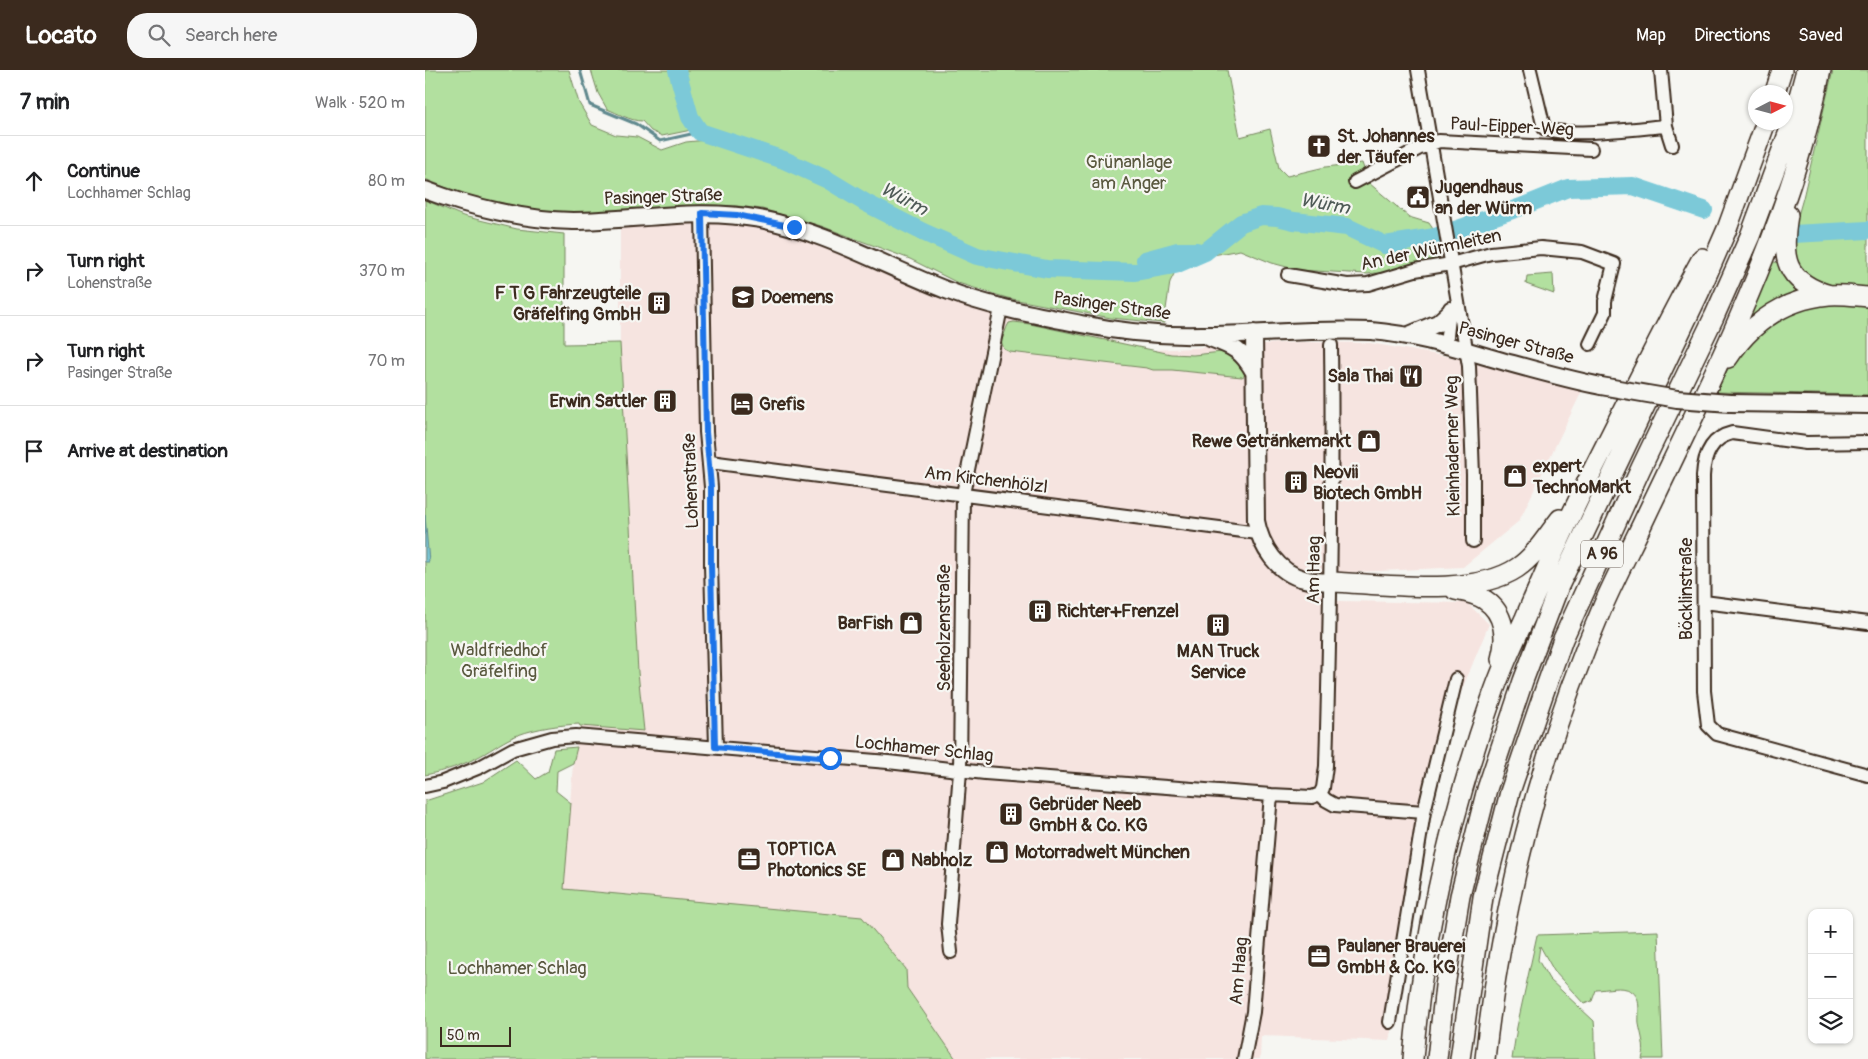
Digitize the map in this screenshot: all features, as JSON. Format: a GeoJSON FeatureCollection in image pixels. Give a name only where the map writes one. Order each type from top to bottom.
{"type":"FeatureCollection","features":[{"type":"Feature","properties":{"kind":"highway"},"geometry":{"type":"LineString","coordinates":[[1777,85],[1781,70]]}},
{"type":"Feature","properties":{"kind":"highway","name":"A 96"},"geometry":{"type":"LineString","coordinates":[[1461,1059],[1483,897],[1510,792],[1543,695],[1563,639],[1750,236],[1791,126],[1806,70]]}},
{"type":"Feature","properties":{"kind":"highway"},"geometry":{"type":"LineString","coordinates":[[1485,1059],[1492,995],[1509,900],[1533,799],[1564,705],[1603,606],[1738,321],[1766,250],[1798,157],[1815,99],[1821,70]]}},
{"type":"Feature","properties":{"kind":"highway","name":"A 96"},"geometry":{"type":"LineString","coordinates":[[1437,1059],[1445,986],[1459,896],[1487,789],[1523,681],[1559,586],[1699,293],[1746,181],[1763,130]]}},
{"type":"Feature","properties":{"kind":"highway"},"geometry":{"type":"LineString","coordinates":[[1798,157],[1785,234],[1787,262],[1791,271],[1807,286],[1830,295]]}},
{"type":"Feature","properties":{"kind":"highway"},"geometry":{"type":"LineString","coordinates":[[1492,696],[1547,566],[1584,488],[1695,270],[1746,181]]}},
{"type":"Feature","properties":{"kind":"highway"},"geometry":{"type":"LineString","coordinates":[[1705,392],[1734,350],[1763,319],[1788,304],[1830,295],[1868,297]]}},
{"type":"Feature","properties":{"kind":"highway"},"geometry":{"type":"LineString","coordinates":[[1332,582],[1441,587],[1490,581],[1517,568],[1541,545],[1584,488]]}},
{"type":"Feature","properties":{"kind":"highway"},"geometry":{"type":"LineString","coordinates":[[1413,1059],[1421,985],[1450,834],[1492,696],[1505,638],[1499,616],[1485,600],[1473,594],[1441,587]]}},
{"type":"Feature","properties":{"kind":"main road","name":"Pasinger Straße"},"geometry":{"type":"LineString","coordinates":[[425,190],[465,203],[552,220],[577,221],[702,213],[737,215],[794,227],[819,235],[948,291],[1001,308],[1134,333],[1201,335],[1353,331],[1407,336],[1467,350],[1566,378],[1601,386],[1677,398],[1730,403],[1868,405]]}},
{"type":"Feature","properties":{"kind":"main road"},"geometry":{"type":"LineString","coordinates":[[1407,336],[1438,323],[1449,312]]}},
{"type":"Feature","properties":{"kind":"main road"},"geometry":{"type":"LineString","coordinates":[[1254,333],[1256,522],[1258,533],[1270,556],[1287,573],[1305,580],[1332,582]]}},
{"type":"Feature","properties":{"kind":"main road"},"geometry":{"type":"LineString","coordinates":[[1201,335],[1237,349],[1247,360],[1254,372]]}},
{"type":"Feature","properties":{"kind":"street","name":"Kleinhaderner Weg"},"geometry":{"type":"LineString","coordinates":[[1418,70],[1469,366],[1473,475],[1473,541]]}},
{"type":"Feature","properties":{"kind":"street","name":"Paul-Eipper-Weg"},"geometry":{"type":"LineString","coordinates":[[1530,70],[1544,128],[1551,132],[1568,133],[1666,126]]}},
{"type":"Feature","properties":{"kind":"street"},"geometry":{"type":"LineString","coordinates":[[1661,70],[1666,126],[1672,146]]}},
{"type":"Feature","properties":{"kind":"street","name":"Paul-Eipper-Weg"},"geometry":{"type":"LineString","coordinates":[[1355,182],[1420,148],[1444,141],[1500,146],[1546,146],[1591,149]]}},
{"type":"Feature","properties":{"kind":"street","name":"Lohenstraße"},"geometry":{"type":"LineString","coordinates":[[702,213],[706,432],[710,462],[715,747]]}},
{"type":"Feature","properties":{"kind":"street","name":"An der Würmleiten"},"geometry":{"type":"LineString","coordinates":[[1288,275],[1322,282],[1347,285],[1361,284],[1385,280],[1415,270],[1451,264],[1491,253],[1541,248],[1583,252],[1614,264],[1605,301],[1605,314],[1590,344]]}},
{"type":"Feature","properties":{"kind":"street"},"geometry":{"type":"LineString","coordinates":[[1446,345],[1454,281]]}},
{"type":"Feature","properties":{"kind":"street","name":"Seeholzenstraße"},"geometry":{"type":"LineString","coordinates":[[951,952],[948,924],[959,771],[963,494],[1001,308]]}},
{"type":"Feature","properties":{"kind":"street","name":"Am Haag"},"geometry":{"type":"LineString","coordinates":[[1320,794],[1323,788],[1326,766],[1332,582],[1331,345]]}},
{"type":"Feature","properties":{"kind":"street","name":"Böcklinstraße"},"geometry":{"type":"LineString","coordinates":[[1868,442],[1806,443],[1732,433],[1722,435],[1714,442],[1708,451],[1704,464],[1704,691],[1708,725],[1717,734],[1868,775]]}},
{"type":"Feature","properties":{"kind":"street","name":"Am Kirchenhölzl"},"geometry":{"type":"LineString","coordinates":[[710,462],[1258,533]]}},
{"type":"Feature","properties":{"kind":"street"},"geometry":{"type":"LineString","coordinates":[[1704,602],[1868,623]]}},
{"type":"Feature","properties":{"kind":"street"},"geometry":{"type":"LineString","coordinates":[[1390,1022],[1424,812],[1456,679]]}},
{"type":"Feature","properties":{"kind":"street","name":"Lochhamer Schlag"},"geometry":{"type":"LineString","coordinates":[[425,786],[443,782],[480,767],[513,749],[553,738],[576,736],[888,762],[959,771],[1271,795],[1312,797],[1320,794]]}},
{"type":"Feature","properties":{"kind":"street"},"geometry":{"type":"LineString","coordinates":[[1320,794],[1335,805],[1424,812]]}},
{"type":"Feature","properties":{"kind":"street","name":"Am Haag"},"geometry":{"type":"LineString","coordinates":[[1244,1059],[1253,1012],[1271,795]]}},
{"type":"Feature","properties":{"kind":"shaded area"},"geometry":{"type":"Polygon","coordinates":[[[683,221],[737,224],[790,234],[942,295],[1014,318],[1154,350],[1302,342],[1370,343],[1456,358],[1582,391],[1519,521],[1463,567],[1338,573],[1338,601],[1467,603],[1489,624],[1454,709],[1429,815],[1390,1041],[1261,1036],[1260,1059],[956,1059],[907,988],[905,968],[564,889],[573,763],[580,726],[644,730],[638,672],[620,343],[620,229],[683,221]]]}},
{"type":"Feature","properties":{"kind":"green space","name":"Grünanlage am Anger"},"geometry":{"type":"Polygon","coordinates":[[[425,70],[569,70],[579,103],[592,125],[616,135],[637,137],[662,150],[686,142],[707,140],[754,157],[761,147],[750,145],[706,127],[662,136],[651,131],[642,121],[607,109],[598,93],[591,70],[1227,70],[1240,137],[1270,129],[1279,168],[1287,176],[1325,167],[1362,163],[1369,183],[1409,217],[1429,223],[1433,229],[1438,252],[1435,260],[1419,262],[1395,271],[1367,274],[1298,270],[1272,263],[1240,250],[1213,255],[1176,270],[1170,282],[1164,323],[1111,318],[1007,298],[958,283],[910,259],[821,226],[762,209],[701,205],[595,213],[552,213],[466,196],[425,179],[425,70]]]}},
{"type":"Feature","properties":{"kind":"green space"},"geometry":{"type":"Polygon","coordinates":[[[1833,70],[1868,70],[1868,289],[1827,287],[1808,280],[1792,258],[1793,233],[1833,70]]]}},
{"type":"Feature","properties":{"kind":"green space","name":"Waldfriedhof Gräfelfing"},"geometry":{"type":"Polygon","coordinates":[[[425,200],[463,216],[517,229],[564,234],[564,344],[620,343],[638,672],[644,731],[580,726],[579,724],[540,729],[513,737],[460,765],[425,775],[425,200]]]}},
{"type":"Feature","properties":{"kind":"green space"},"geometry":{"type":"Polygon","coordinates":[[[1771,261],[1782,264],[1808,292],[1744,330],[1771,261]]]}},
{"type":"Feature","properties":{"kind":"green space"},"geometry":{"type":"Polygon","coordinates":[[[1553,274],[1554,294],[1526,284],[1527,276],[1553,274]]]}},
{"type":"Feature","properties":{"kind":"green space"},"geometry":{"type":"Polygon","coordinates":[[[1810,303],[1868,304],[1868,395],[1714,392],[1741,348],[1772,318],[1810,303]]]}},
{"type":"Feature","properties":{"kind":"green space"},"geometry":{"type":"Polygon","coordinates":[[[1014,322],[1171,354],[1193,355],[1222,352],[1239,364],[1247,374],[1242,377],[1153,370],[1010,352],[1004,349],[1001,341],[1009,323],[1014,322]]]}},
{"type":"Feature","properties":{"kind":"green space","name":"Lochhamer Schlag"},"geometry":{"type":"Polygon","coordinates":[[[577,747],[573,763],[557,771],[556,791],[571,803],[564,889],[862,917],[906,969],[907,988],[956,1059],[425,1059],[425,801],[483,782],[516,760],[536,779],[548,772],[554,749],[577,747]]]}},
{"type":"Feature","properties":{"kind":"green space"},"geometry":{"type":"Polygon","coordinates":[[[1658,931],[1663,1059],[1642,1059],[1643,1046],[1639,1024],[1639,1006],[1637,997],[1631,991],[1623,988],[1596,990],[1592,1001],[1584,1004],[1554,971],[1540,946],[1538,960],[1549,979],[1594,1021],[1596,1059],[1512,1059],[1537,935],[1658,931]]]}},
{"type":"Feature","properties":{"kind":"water"},"geometry":{"type":"Polygon","coordinates":[[[425,515],[429,562],[425,562],[425,515]]]}},
{"type":"Feature","properties":{"kind":"waterway","name":"Würm"},"geometry":{"type":"LineString","coordinates":[[580,70],[590,105],[636,124],[660,141],[700,132]]}},
{"type":"Feature","properties":{"kind":"waterway","name":"Würm"},"geometry":{"type":"LineString","coordinates":[[677,70],[690,117],[700,132],[784,160],[828,180],[866,203],[923,232],[977,256],[1047,269],[1135,272],[1175,265],[1205,252],[1241,223],[1261,216],[1347,227],[1385,245],[1435,237],[1521,207],[1568,188],[1633,186],[1704,210]]}},
{"type":"Feature","properties":{"kind":"waterway","name":"Würm"},"geometry":{"type":"LineString","coordinates":[[1793,234],[1868,230]]}},
{"type":"Feature","properties":{"kind":"waterway","name":"Würm"},"geometry":{"type":"LineString","coordinates":[[1145,260],[1178,251],[1197,251]]}},
{"type":"Feature","properties":{"kind":"place","name":"St. Johannes der Täufer"},"geometry":{"type":"Point","coordinates":[1319,146]}},
{"type":"Feature","properties":{"kind":"place","name":"Jugendhaus an der Würm"},"geometry":{"type":"Point","coordinates":[1418,197]}},
{"type":"Feature","properties":{"kind":"place","name":"Doemens"},"geometry":{"type":"Point","coordinates":[743,297]}},
{"type":"Feature","properties":{"kind":"place","name":"F T G Fahrzeugteile Gräfelfing GmbH"},"geometry":{"type":"Point","coordinates":[659,303]}},
{"type":"Feature","properties":{"kind":"place","name":"Sala Thai"},"geometry":{"type":"Point","coordinates":[1411,376]}},
{"type":"Feature","properties":{"kind":"place","name":"Erwin Sattler"},"geometry":{"type":"Point","coordinates":[665,401]}},
{"type":"Feature","properties":{"kind":"place","name":"Grefis"},"geometry":{"type":"Point","coordinates":[742,404]}},
{"type":"Feature","properties":{"kind":"place","name":"Rewe Getränkemarkt"},"geometry":{"type":"Point","coordinates":[1369,441]}},
{"type":"Feature","properties":{"kind":"place","name":"expert TechnoMarkt"},"geometry":{"type":"Point","coordinates":[1515,476]}},
{"type":"Feature","properties":{"kind":"place","name":"Neovii Biotech GmbH"},"geometry":{"type":"Point","coordinates":[1296,482]}},
{"type":"Feature","properties":{"kind":"place","name":"Richter+Frenzel"},"geometry":{"type":"Point","coordinates":[1040,611]}},
{"type":"Feature","properties":{"kind":"place","name":"BarFish"},"geometry":{"type":"Point","coordinates":[911,623]}},
{"type":"Feature","properties":{"kind":"place","name":"MAN Truck Service"},"geometry":{"type":"Point","coordinates":[1218,625]}},
{"type":"Feature","properties":{"kind":"place","name":"Gebrüder Neeb GmbH & Co. KG"},"geometry":{"type":"Point","coordinates":[1011,814]}},
{"type":"Feature","properties":{"kind":"place","name":"Motorradwelt München"},"geometry":{"type":"Point","coordinates":[997,852]}},
{"type":"Feature","properties":{"kind":"place","name":"TOPTICA Photonics SE"},"geometry":{"type":"Point","coordinates":[749,859]}},
{"type":"Feature","properties":{"kind":"place","name":"Nabholz"},"geometry":{"type":"Point","coordinates":[893,860]}},
{"type":"Feature","properties":{"kind":"place","name":"Paulaner Brauerei GmbH & Co. KG"},"geometry":{"type":"Point","coordinates":[1319,956]}},
{"type":"Feature","properties":{"kind":"route"},"geometry":{"type":"LineString","coordinates":[[794,227],[737,215],[702,213],[706,432],[711,487],[715,747],[830,758]]}}]}
